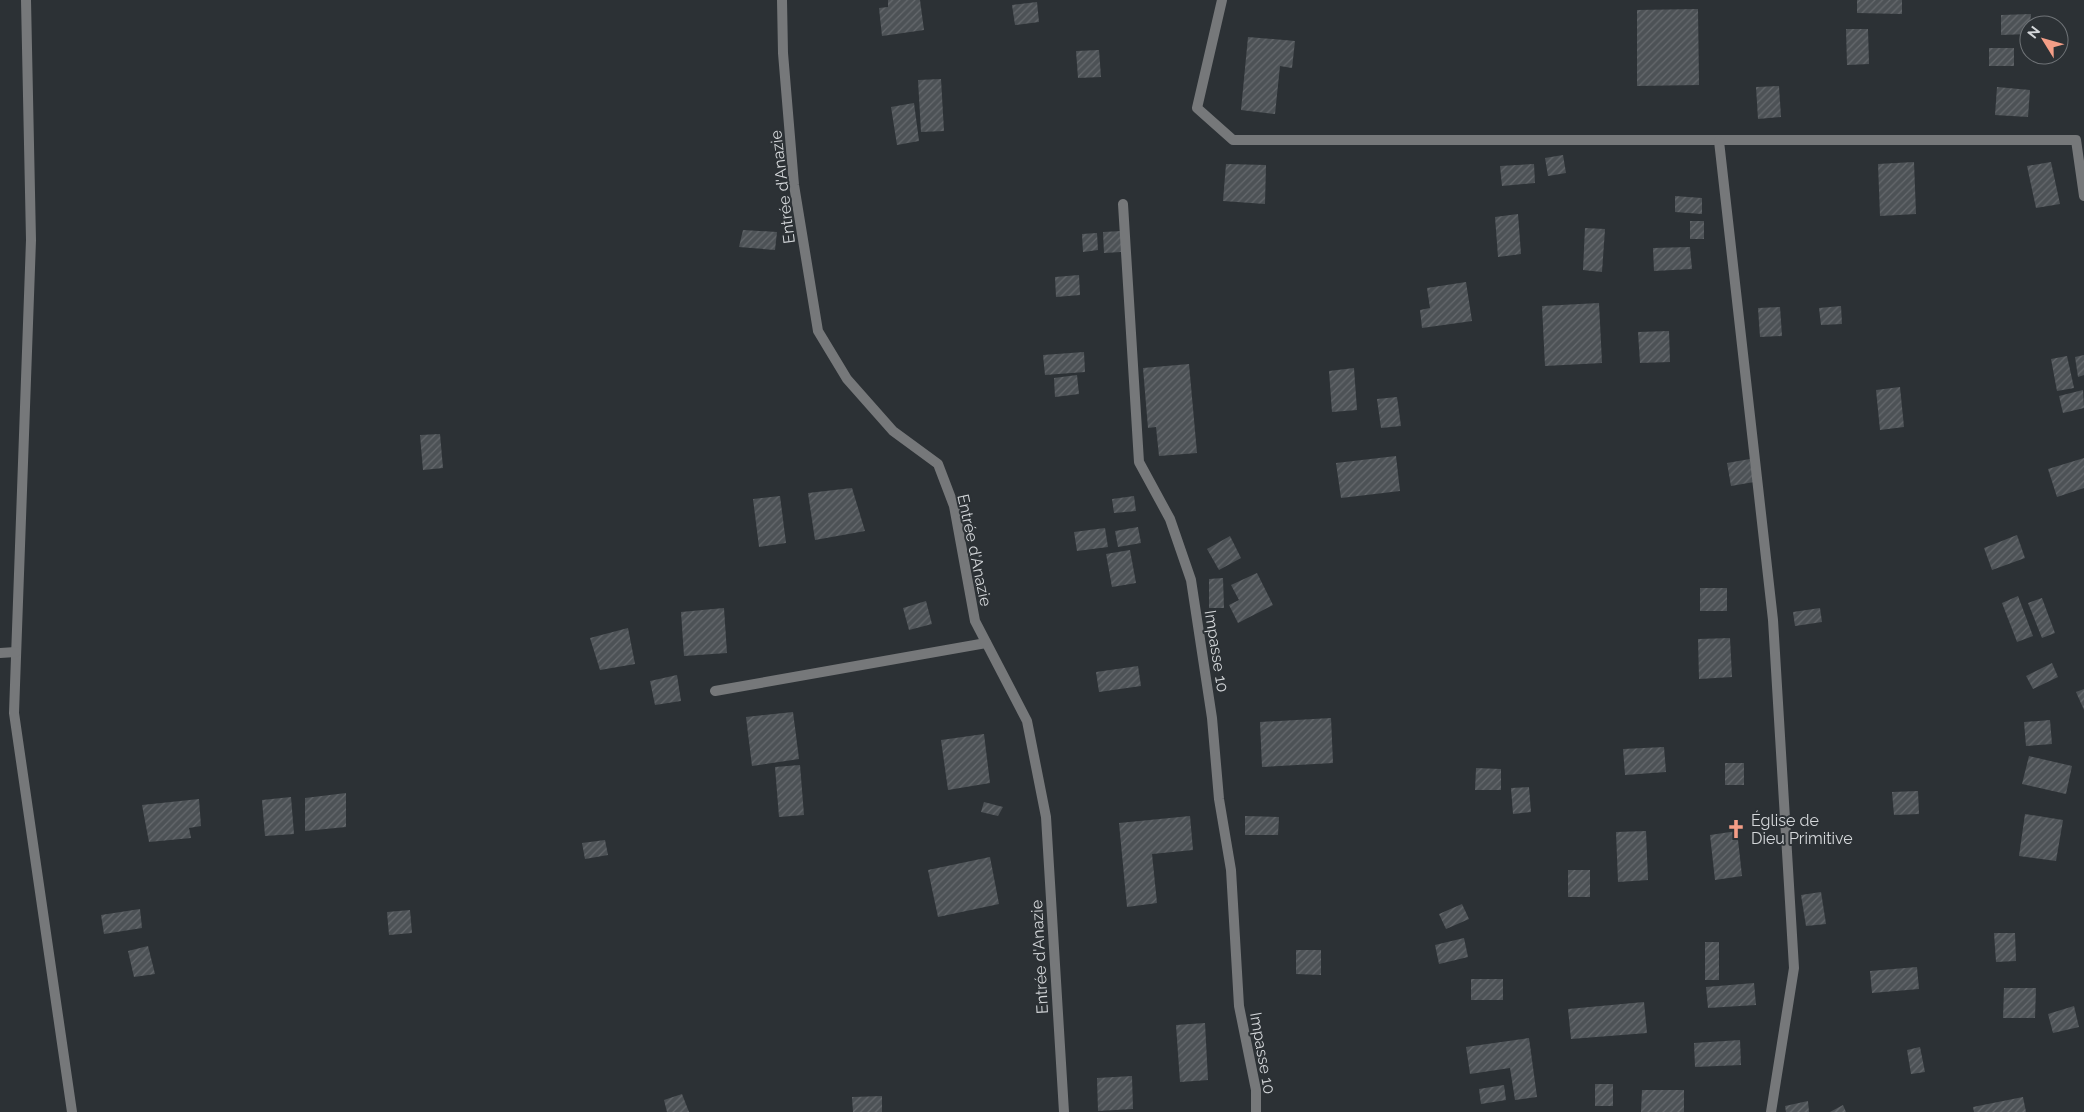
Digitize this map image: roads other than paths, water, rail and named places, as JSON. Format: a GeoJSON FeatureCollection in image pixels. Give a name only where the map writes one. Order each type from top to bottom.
{"type":"FeatureCollection","features":[{"type":"Feature","properties":{"kind":"street"},"geometry":{"type":"LineString","coordinates":[[26,0],[31,240],[14,713],[72,1112]]}},
{"type":"Feature","properties":{"kind":"street","name":"Entrée d'Anazie"},"geometry":{"type":"LineString","coordinates":[[782,0],[783,53],[794,185],[818,331],[847,379],[893,431],[938,464],[954,506],[975,622],[1027,721],[1046,817],[1064,1112]]}},
{"type":"Feature","properties":{"kind":"street"},"geometry":{"type":"LineString","coordinates":[[1222,0],[1197,108],[1233,140],[2080,140],[2084,196]]}},
{"type":"Feature","properties":{"kind":"street"},"geometry":{"type":"LineString","coordinates":[[1719,140],[1773,620],[1794,968],[1771,1112]]}},
{"type":"Feature","properties":{"kind":"street","name":"Impasse 10"},"geometry":{"type":"LineString","coordinates":[[1123,204],[1139,462],[1170,519],[1191,580],[1212,718],[1219,799],[1231,870],[1239,1006],[1256,1090],[1256,1112]]}},
{"type":"Feature","properties":{"kind":"street"},"geometry":{"type":"LineString","coordinates":[[715,691],[986,643]]}},
{"type":"Feature","properties":{"kind":"street"},"geometry":{"type":"LineString","coordinates":[[0,653],[16,652]]}},
{"type":"Feature","properties":{"kind":"place","name":"Église de Dieu Primitive"},"geometry":{"type":"Point","coordinates":[1736,829]}}]}
